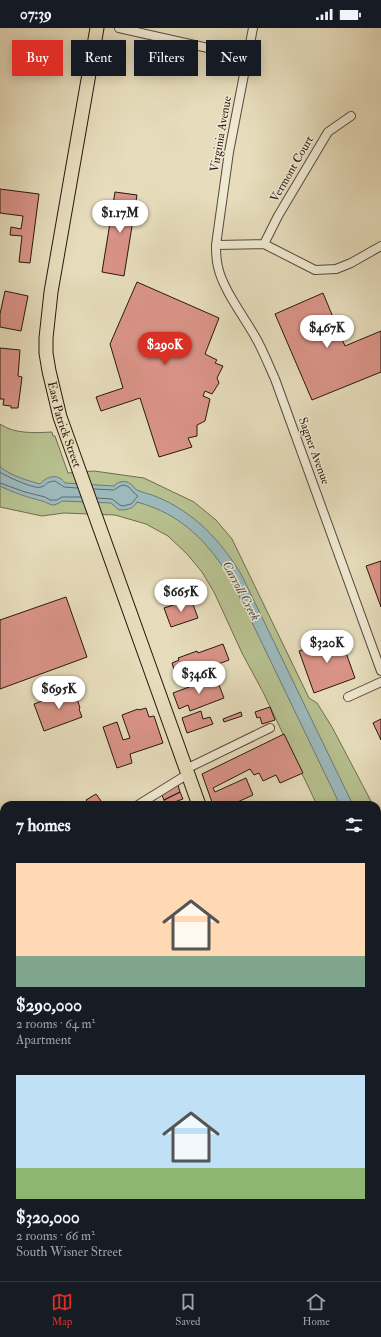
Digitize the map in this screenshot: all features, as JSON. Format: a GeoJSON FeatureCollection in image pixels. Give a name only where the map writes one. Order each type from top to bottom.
{"type":"FeatureCollection","features":[{"type":"Feature","properties":{"kind":"main road","name":"East Patrick Street"},"geometry":{"type":"LineString","coordinates":[[97,28],[51,292],[46,338],[46,353],[60,417],[198,801]]}},
{"type":"Feature","properties":{"kind":"street"},"geometry":{"type":"LineString","coordinates":[[119,28],[206,48]]}},
{"type":"Feature","properties":{"kind":"street","name":"Virginia Avenue"},"geometry":{"type":"LineString","coordinates":[[251,40],[253,28]]}},
{"type":"Feature","properties":{"kind":"street","name":"Virginia Avenue"},"geometry":{"type":"LineString","coordinates":[[216,245],[229,152],[244,76]]}},
{"type":"Feature","properties":{"kind":"street","name":"Vermont Court"},"geometry":{"type":"LineString","coordinates":[[264,244],[278,216],[328,132],[351,116]]}},
{"type":"Feature","properties":{"kind":"street"},"geometry":{"type":"LineString","coordinates":[[216,245],[264,244],[315,270],[336,269],[351,263],[381,246]]}},
{"type":"Feature","properties":{"kind":"street","name":"Sagner Avenue"},"geometry":{"type":"LineString","coordinates":[[216,245],[218,268],[222,280],[258,342],[275,380],[381,671]]}},
{"type":"Feature","properties":{"kind":"street"},"geometry":{"type":"LineString","coordinates":[[348,697],[381,682]]}},
{"type":"Feature","properties":{"kind":"street"},"geometry":{"type":"LineString","coordinates":[[144,801],[187,772],[270,728]]}},
{"type":"Feature","properties":{"kind":"green space"},"geometry":{"type":"Polygon","coordinates":[[[0,424],[12,430],[18,431],[32,433],[52,432],[53,436],[55,436],[68,473],[94,471],[144,478],[194,502],[216,520],[232,539],[309,698],[317,703],[332,727],[371,801],[315,801],[263,692],[242,653],[214,592],[202,572],[187,554],[168,536],[146,524],[115,515],[64,513],[42,516],[0,507],[0,424]]]}},
{"type":"Feature","properties":{"kind":"water","name":"Carroll Creek"},"geometry":{"type":"Polygon","coordinates":[[[0,467],[14,475],[40,484],[46,479],[52,477],[59,478],[65,483],[114,486],[121,482],[126,482],[131,484],[137,490],[170,503],[195,519],[225,550],[241,574],[351,801],[338,801],[232,581],[214,554],[193,532],[168,514],[137,502],[130,509],[125,510],[119,510],[111,503],[62,501],[52,505],[44,501],[10,491],[0,486],[0,467]]]}},
{"type":"Feature","properties":{"kind":"building"},"geometry":{"type":"Polygon","coordinates":[[[0,189],[39,194],[30,263],[19,262],[22,236],[10,235],[11,227],[21,229],[23,216],[0,213],[0,189]]]}},
{"type":"Feature","properties":{"kind":"building"},"geometry":{"type":"Polygon","coordinates":[[[115,192],[137,195],[124,276],[102,272],[115,192]]]}},
{"type":"Feature","properties":{"kind":"building"},"geometry":{"type":"Polygon","coordinates":[[[137,282],[219,318],[205,354],[217,360],[215,363],[223,366],[217,378],[219,383],[212,394],[205,391],[203,396],[210,399],[205,421],[197,425],[197,436],[188,438],[192,447],[159,457],[140,398],[101,411],[96,397],[123,388],[110,344],[137,282]]]}},
{"type":"Feature","properties":{"kind":"building"},"geometry":{"type":"Polygon","coordinates":[[[5,291],[28,296],[21,331],[0,327],[0,314],[5,291]]]}},
{"type":"Feature","properties":{"kind":"building"},"geometry":{"type":"Polygon","coordinates":[[[323,293],[345,346],[381,331],[381,372],[312,400],[275,314],[323,293]]]}},
{"type":"Feature","properties":{"kind":"building"},"geometry":{"type":"Polygon","coordinates":[[[0,348],[20,350],[18,376],[22,377],[18,408],[11,408],[11,406],[3,405],[4,399],[0,399],[0,348]]]}},
{"type":"Feature","properties":{"kind":"building"},"geometry":{"type":"Polygon","coordinates":[[[381,561],[381,607],[366,566],[381,561]]]}},
{"type":"Feature","properties":{"kind":"building"},"geometry":{"type":"Polygon","coordinates":[[[66,597],[87,657],[0,689],[0,620],[66,597]]]}},
{"type":"Feature","properties":{"kind":"building"},"geometry":{"type":"Polygon","coordinates":[[[191,599],[198,618],[171,627],[164,608],[191,599]]]}},
{"type":"Feature","properties":{"kind":"building"},"geometry":{"type":"Polygon","coordinates":[[[340,636],[355,678],[314,693],[299,651],[340,636]]]}},
{"type":"Feature","properties":{"kind":"building"},"geometry":{"type":"Polygon","coordinates":[[[223,644],[229,660],[177,679],[172,663],[179,660],[178,658],[223,644]]]}},
{"type":"Feature","properties":{"kind":"building"},"geometry":{"type":"Polygon","coordinates":[[[216,677],[224,698],[190,711],[188,705],[179,709],[173,693],[216,677]]]}},
{"type":"Feature","properties":{"kind":"building"},"geometry":{"type":"Polygon","coordinates":[[[74,689],[82,717],[44,731],[34,704],[74,689]]]}},
{"type":"Feature","properties":{"kind":"building"},"geometry":{"type":"Polygon","coordinates":[[[270,707],[275,720],[262,724],[260,717],[257,718],[255,712],[270,707]]]}},
{"type":"Feature","properties":{"kind":"building"},"geometry":{"type":"Polygon","coordinates":[[[146,708],[149,717],[154,716],[163,743],[130,754],[132,763],[117,768],[103,727],[117,722],[123,740],[130,738],[122,715],[138,709],[146,708]]]}},
{"type":"Feature","properties":{"kind":"building"},"geometry":{"type":"Polygon","coordinates":[[[201,711],[203,719],[210,717],[213,724],[187,733],[182,718],[201,711]]]}},
{"type":"Feature","properties":{"kind":"building"},"geometry":{"type":"Polygon","coordinates":[[[241,712],[242,716],[224,722],[223,719],[241,712]]]}},
{"type":"Feature","properties":{"kind":"building"},"geometry":{"type":"Polygon","coordinates":[[[381,719],[381,740],[373,723],[381,719]]]}},
{"type":"Feature","properties":{"kind":"building"},"geometry":{"type":"Polygon","coordinates":[[[284,734],[303,773],[280,783],[276,775],[263,781],[259,773],[254,775],[250,769],[213,788],[215,792],[246,778],[253,795],[240,801],[212,801],[202,774],[284,734]]]}},
{"type":"Feature","properties":{"kind":"building"},"geometry":{"type":"Polygon","coordinates":[[[178,785],[180,792],[164,800],[161,793],[178,785]]]}},
{"type":"Feature","properties":{"kind":"building"},"geometry":{"type":"Polygon","coordinates":[[[180,792],[183,799],[177,801],[164,800],[180,792]]]}},
{"type":"Feature","properties":{"kind":"building"},"geometry":{"type":"Polygon","coordinates":[[[96,794],[101,801],[87,801],[86,800],[96,794]]]}}]}
